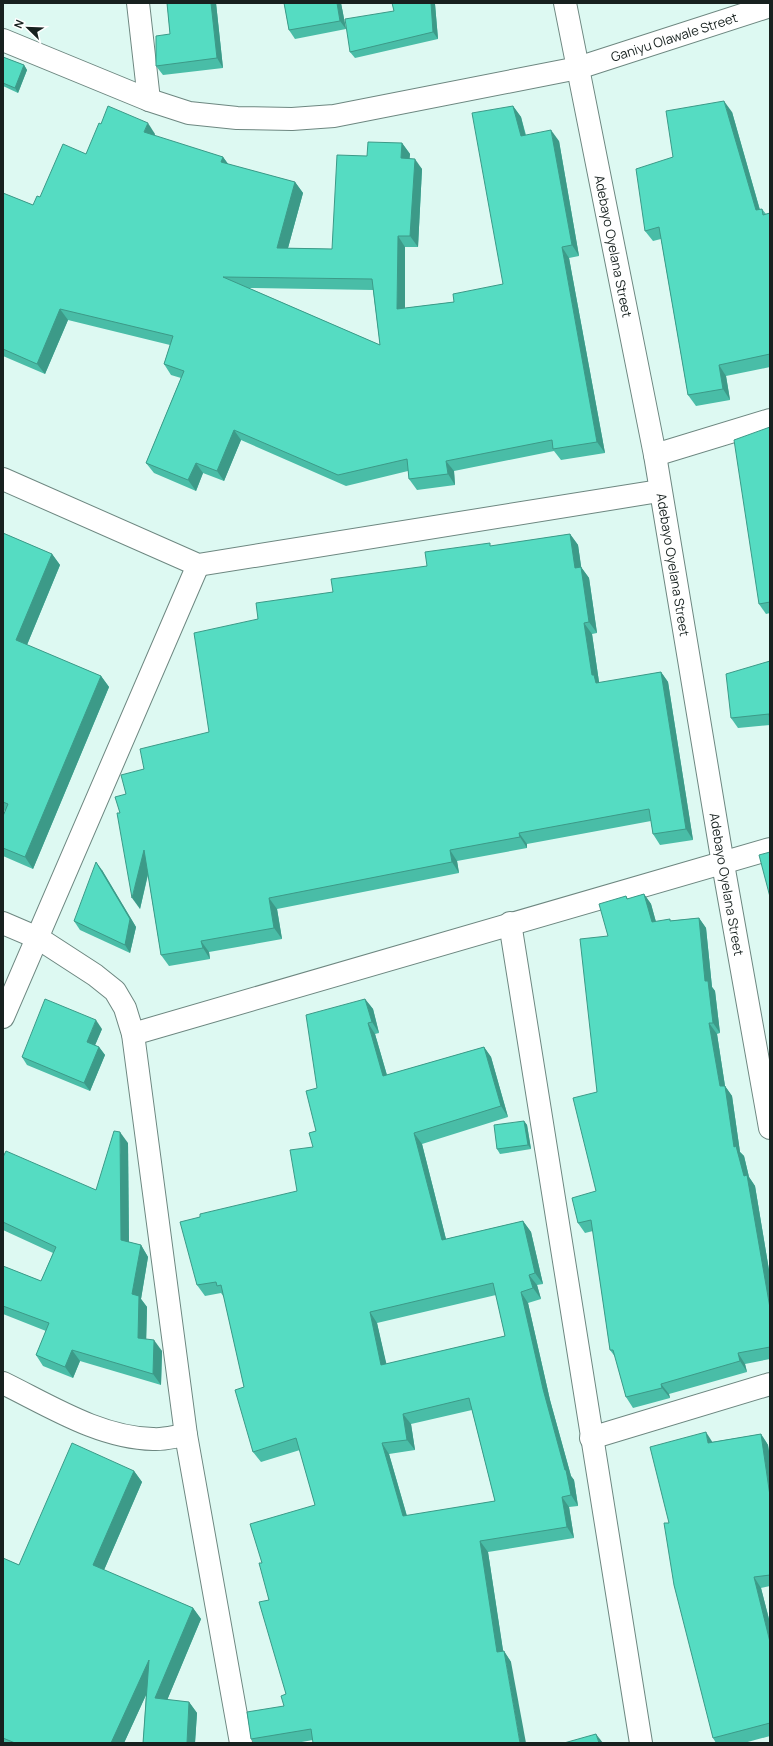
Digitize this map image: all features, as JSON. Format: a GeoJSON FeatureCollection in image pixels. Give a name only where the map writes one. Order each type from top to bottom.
{"type":"FeatureCollection","features":[{"type":"Feature","properties":{"kind":"street"},"geometry":{"type":"LineString","coordinates":[[138,3],[149,100]]}},
{"type":"Feature","properties":{"kind":"street","name":"Adebayo Oyelana Street"},"geometry":{"type":"LineString","coordinates":[[565,3],[655,455],[723,864],[770,1128]]}},
{"type":"Feature","properties":{"kind":"street","name":"Ganiyu Olawale Street"},"geometry":{"type":"LineString","coordinates":[[3,40],[149,100],[189,113],[237,118],[292,119],[334,116],[578,68],[770,6]]}},
{"type":"Feature","properties":{"kind":"street"},"geometry":{"type":"LineString","coordinates":[[655,455],[770,420]]}},
{"type":"Feature","properties":{"kind":"street"},"geometry":{"type":"LineString","coordinates":[[3,479],[198,565],[660,491]]}},
{"type":"Feature","properties":{"kind":"street"},"geometry":{"type":"LineString","coordinates":[[3,1017],[198,565]]}},
{"type":"Feature","properties":{"kind":"street"},"geometry":{"type":"LineString","coordinates":[[133,1034],[510,923],[723,864],[770,849]]}},
{"type":"Feature","properties":{"kind":"street"},"geometry":{"type":"LineString","coordinates":[[3,923],[38,938],[95,975],[115,991],[125,1008],[133,1034],[186,1434],[241,1743]]}},
{"type":"Feature","properties":{"kind":"street"},"geometry":{"type":"LineString","coordinates":[[510,923],[591,1438],[641,1743]]}},
{"type":"Feature","properties":{"kind":"street"},"geometry":{"type":"LineString","coordinates":[[3,1383],[77,1420],[130,1438],[155,1440],[186,1434]]}},
{"type":"Feature","properties":{"kind":"street"},"geometry":{"type":"LineString","coordinates":[[591,1438],[770,1384]]}},
{"type":"Feature","properties":{"kind":"building"},"geometry":{"type":"Polygon","coordinates":[[[167,3],[211,3],[217,58],[156,66],[156,36],[170,34],[167,3]]]}},
{"type":"Feature","properties":{"kind":"building"},"geometry":{"type":"Polygon","coordinates":[[[284,3],[337,3],[340,21],[289,30],[284,3]]]}},
{"type":"Feature","properties":{"kind":"building"},"geometry":{"type":"Polygon","coordinates":[[[392,3],[431,3],[433,32],[350,52],[345,19],[394,11],[392,3]]]}},
{"type":"Feature","properties":{"kind":"building"},"geometry":{"type":"Polygon","coordinates":[[[3,57],[24,65],[15,88],[3,83],[3,57]]]}},
{"type":"Feature","properties":{"kind":"building"},"geometry":{"type":"Polygon","coordinates":[[[724,101],[756,210],[762,209],[763,215],[770,213],[770,354],[719,365],[723,389],[688,395],[659,227],[645,231],[636,169],[673,157],[666,111],[724,101]]]}},
{"type":"Feature","properties":{"kind":"building"},"geometry":{"type":"Polygon","coordinates":[[[108,106],[148,123],[144,132],[223,157],[221,162],[295,182],[277,248],[332,249],[337,155],[367,156],[368,142],[402,143],[401,158],[415,159],[410,236],[398,236],[397,309],[454,302],[453,294],[503,284],[472,113],[513,106],[521,136],[551,130],[572,245],[562,247],[597,442],[553,449],[552,440],[446,461],[448,474],[409,479],[407,459],[338,475],[234,430],[217,471],[196,463],[188,480],[146,463],[184,371],[164,364],[173,336],[60,309],[37,364],[3,349],[3,193],[33,205],[37,196],[40,197],[63,144],[86,154],[99,123],[101,124],[108,106]],[[223,277],[380,345],[372,279],[223,277]]]}},
{"type":"Feature","properties":{"kind":"building"},"geometry":{"type":"Polygon","coordinates":[[[770,427],[770,602],[759,604],[734,440],[770,427]]]}},
{"type":"Feature","properties":{"kind":"building"},"geometry":{"type":"Polygon","coordinates":[[[3,533],[52,554],[16,640],[101,676],[25,857],[3,848],[3,816],[8,804],[3,802],[3,533]]]}},
{"type":"Feature","properties":{"kind":"building"},"geometry":{"type":"Polygon","coordinates":[[[570,534],[575,568],[581,567],[589,622],[584,623],[592,675],[594,675],[596,683],[661,672],[686,829],[653,834],[649,809],[519,833],[520,837],[450,850],[452,862],[269,898],[274,928],[201,941],[203,948],[161,955],[144,850],[132,898],[117,813],[120,813],[115,797],[126,794],[121,775],[144,769],[140,749],[209,732],[194,633],[258,619],[256,603],[333,592],[331,579],[427,566],[425,552],[490,543],[490,546],[570,534]]]}},
{"type":"Feature","properties":{"kind":"building"},"geometry":{"type":"Polygon","coordinates":[[[770,661],[770,720],[769,714],[731,718],[726,674],[770,661]]]}},
{"type":"Feature","properties":{"kind":"building"},"geometry":{"type":"Polygon","coordinates":[[[770,852],[770,897],[759,855],[770,852]]]}},
{"type":"Feature","properties":{"kind":"building"},"geometry":{"type":"Polygon","coordinates":[[[96,862],[130,919],[125,945],[74,921],[96,862]]]}},
{"type":"Feature","properties":{"kind":"building"},"geometry":{"type":"Polygon","coordinates":[[[644,894],[652,922],[670,919],[670,921],[699,918],[705,981],[708,981],[713,1023],[709,1023],[720,1086],[725,1086],[734,1147],[736,1146],[744,1176],[747,1175],[770,1308],[770,1347],[738,1353],[740,1361],[661,1384],[662,1388],[626,1397],[613,1350],[610,1350],[591,1220],[578,1223],[572,1198],[596,1191],[573,1098],[597,1092],[580,939],[608,936],[599,904],[626,896],[627,899],[644,894]]]}},
{"type":"Feature","properties":{"kind":"building"},"geometry":{"type":"Polygon","coordinates":[[[45,999],[96,1020],[87,1042],[99,1047],[84,1083],[22,1057],[45,999]]]}},
{"type":"Feature","properties":{"kind":"building"},"geometry":{"type":"Polygon","coordinates":[[[365,999],[372,1022],[368,1023],[383,1076],[484,1047],[501,1106],[414,1133],[442,1240],[523,1221],[535,1273],[529,1275],[533,1288],[521,1292],[543,1389],[566,1470],[571,1495],[562,1497],[567,1527],[480,1541],[497,1652],[504,1651],[520,1743],[313,1743],[311,1729],[251,1739],[247,1712],[284,1706],[281,1696],[286,1694],[259,1602],[269,1600],[259,1563],[262,1563],[250,1524],[315,1505],[296,1438],[253,1452],[235,1390],[244,1387],[221,1285],[217,1286],[216,1282],[197,1285],[180,1222],[200,1217],[200,1214],[297,1191],[290,1150],[313,1147],[309,1133],[316,1131],[306,1091],[317,1088],[306,1015],[365,999]],[[493,1283],[370,1312],[381,1365],[505,1336],[493,1283]],[[469,1398],[403,1414],[407,1440],[382,1443],[403,1516],[495,1501],[469,1398]]]}},
{"type":"Feature","properties":{"kind":"building"},"geometry":{"type":"Polygon","coordinates":[[[524,1121],[528,1145],[497,1149],[494,1125],[524,1121]]]}},
{"type":"Feature","properties":{"kind":"building"},"geometry":{"type":"Polygon","coordinates":[[[114,1131],[120,1132],[121,1240],[141,1245],[132,1294],[139,1296],[138,1338],[154,1340],[153,1374],[72,1350],[65,1367],[36,1355],[49,1323],[3,1306],[3,1266],[41,1281],[56,1247],[3,1222],[3,1157],[6,1151],[96,1190],[114,1131]]]}},
{"type":"Feature","properties":{"kind":"building"},"geometry":{"type":"Polygon","coordinates":[[[706,1432],[708,1443],[761,1434],[770,1496],[770,1575],[754,1577],[770,1642],[770,1723],[713,1738],[674,1585],[664,1523],[669,1523],[650,1447],[706,1432]]]}},
{"type":"Feature","properties":{"kind":"building"},"geometry":{"type":"Polygon","coordinates":[[[72,1443],[134,1471],[93,1565],[193,1608],[155,1698],[189,1702],[187,1743],[143,1743],[149,1660],[111,1743],[15,1743],[3,1738],[3,1558],[19,1565],[72,1443]]]}},
{"type":"Feature","properties":{"kind":"building"},"geometry":{"type":"Polygon","coordinates":[[[596,1734],[599,1743],[564,1743],[596,1734]]]}}]}
